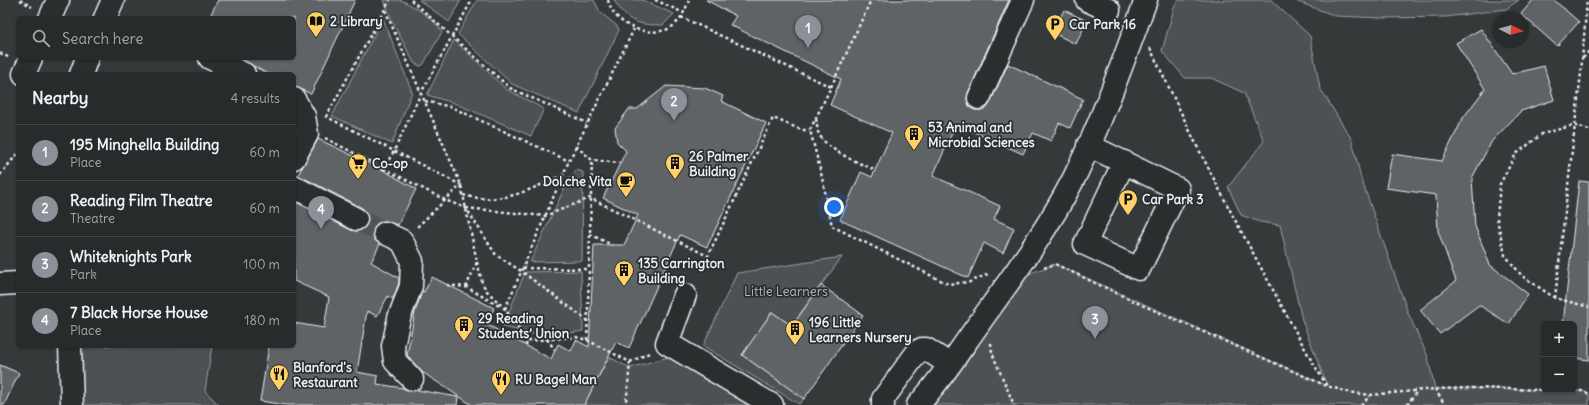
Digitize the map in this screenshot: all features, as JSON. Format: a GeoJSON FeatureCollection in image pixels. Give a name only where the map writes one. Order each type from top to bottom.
{"type":"FeatureCollection","features":[{"type":"Feature","properties":{"kind":"street"},"geometry":{"type":"LineString","coordinates":[[51,16],[58,0]]}},
{"type":"Feature","properties":{"kind":"street"},"geometry":{"type":"LineString","coordinates":[[979,98],[1023,0]]}},
{"type":"Feature","properties":{"kind":"street"},"geometry":{"type":"LineString","coordinates":[[1087,0],[1108,10]]}},
{"type":"Feature","properties":{"kind":"street"},"geometry":{"type":"LineString","coordinates":[[918,405],[950,364],[1042,234],[1074,178],[1146,0]]}},
{"type":"Feature","properties":{"kind":"street"},"geometry":{"type":"LineString","coordinates":[[25,72],[30,60]]}},
{"type":"Feature","properties":{"kind":"street"},"geometry":{"type":"LineString","coordinates":[[82,72],[86,60]]}},
{"type":"Feature","properties":{"kind":"street"},"geometry":{"type":"LineString","coordinates":[[213,65],[237,72]]}},
{"type":"Feature","properties":{"kind":"street"},"geometry":{"type":"LineString","coordinates":[[296,154],[307,134],[307,113]]}},
{"type":"Feature","properties":{"kind":"street"},"geometry":{"type":"LineString","coordinates":[[1088,145],[1124,162],[1178,189],[1139,269],[1086,244],[1124,162]]}},
{"type":"Feature","properties":{"kind":"street"},"geometry":{"type":"LineString","coordinates":[[296,188],[356,219]]}},
{"type":"Feature","properties":{"kind":"street"},"geometry":{"type":"LineString","coordinates":[[394,237],[412,261],[411,286],[399,318],[393,346],[395,361],[412,378]]}},
{"type":"Feature","properties":{"kind":"street"},"geometry":{"type":"LineString","coordinates":[[0,284],[16,283]]}},
{"type":"Feature","properties":{"kind":"street"},"geometry":{"type":"LineString","coordinates":[[685,295],[667,343],[772,405]]}},
{"type":"Feature","properties":{"kind":"street"},"geometry":{"type":"LineString","coordinates":[[70,348],[72,405]]}},
{"type":"Feature","properties":{"kind":"street"},"geometry":{"type":"LineString","coordinates":[[883,405],[883,398],[918,351],[926,349],[950,364]]}},
{"type":"Feature","properties":{"kind":"path"},"geometry":{"type":"LineString","coordinates":[[20,0],[32,7]]}},
{"type":"Feature","properties":{"kind":"path"},"geometry":{"type":"LineString","coordinates":[[326,116],[390,0]]}},
{"type":"Feature","properties":{"kind":"path"},"geometry":{"type":"LineString","coordinates":[[411,0],[510,88],[587,123]]}},
{"type":"Feature","properties":{"kind":"path"},"geometry":{"type":"LineString","coordinates":[[383,169],[394,151],[421,93],[472,0]]}},
{"type":"Feature","properties":{"kind":"path"},"geometry":{"type":"LineString","coordinates":[[608,0],[609,6],[619,19],[634,29],[657,31],[669,29],[682,17],[689,0]]}},
{"type":"Feature","properties":{"kind":"path"},"geometry":{"type":"LineString","coordinates":[[655,0],[684,13]]}},
{"type":"Feature","properties":{"kind":"path"},"geometry":{"type":"LineString","coordinates":[[871,0],[810,130],[832,226],[948,284],[970,282],[996,270]]}},
{"type":"Feature","properties":{"kind":"path"},"geometry":{"type":"LineString","coordinates":[[1554,298],[1582,59],[1587,0]]}},
{"type":"Feature","properties":{"kind":"path"},"geometry":{"type":"LineString","coordinates":[[385,10],[461,185],[482,282],[486,290],[505,310],[527,341],[526,346]]}},
{"type":"Feature","properties":{"kind":"path"},"geometry":{"type":"LineString","coordinates":[[682,17],[831,87]]}},
{"type":"Feature","properties":{"kind":"path"},"geometry":{"type":"LineString","coordinates":[[505,310],[569,161],[634,29]]}},
{"type":"Feature","properties":{"kind":"path"},"geometry":{"type":"LineString","coordinates":[[1146,41],[1223,197],[1310,358],[1327,386]]}},
{"type":"Feature","properties":{"kind":"path"},"geometry":{"type":"LineString","coordinates":[[1582,59],[1589,51]]}},
{"type":"Feature","properties":{"kind":"path"},"geometry":{"type":"LineString","coordinates":[[424,101],[452,107],[569,161]]}},
{"type":"Feature","properties":{"kind":"path"},"geometry":{"type":"LineString","coordinates":[[307,113],[313,109],[461,185]]}},
{"type":"Feature","properties":{"kind":"path"},"geometry":{"type":"LineString","coordinates":[[307,113],[326,116]]}},
{"type":"Feature","properties":{"kind":"path"},"geometry":{"type":"LineString","coordinates":[[324,137],[444,200],[466,208],[546,216],[590,198],[708,256],[773,118],[802,130],[810,130]]}},
{"type":"Feature","properties":{"kind":"path"},"geometry":{"type":"LineString","coordinates":[[816,119],[818,132],[825,142],[833,149],[848,158],[876,170]]}},
{"type":"Feature","properties":{"kind":"path"},"geometry":{"type":"LineString","coordinates":[[1589,130],[1574,125],[1542,134],[1516,154],[1500,184],[1497,219],[1505,255],[1522,276],[1554,298],[1589,307]]}},
{"type":"Feature","properties":{"kind":"path"},"geometry":{"type":"LineString","coordinates":[[576,146],[592,160],[620,163]]}},
{"type":"Feature","properties":{"kind":"path"},"geometry":{"type":"LineString","coordinates":[[0,175],[16,155]]}},
{"type":"Feature","properties":{"kind":"path"},"geometry":{"type":"LineString","coordinates":[[587,340],[592,160]]}},
{"type":"Feature","properties":{"kind":"path"},"geometry":{"type":"LineString","coordinates":[[463,195],[476,199],[501,199],[564,175]]}},
{"type":"Feature","properties":{"kind":"path"},"geometry":{"type":"LineString","coordinates":[[394,237],[444,200],[461,185]]}},
{"type":"Feature","properties":{"kind":"path"},"geometry":{"type":"LineString","coordinates":[[466,208],[496,255],[522,269],[588,320]]}},
{"type":"Feature","properties":{"kind":"path"},"geometry":{"type":"LineString","coordinates":[[590,234],[612,245]]}},
{"type":"Feature","properties":{"kind":"path"},"geometry":{"type":"LineString","coordinates":[[466,287],[477,262]]}},
{"type":"Feature","properties":{"kind":"path"},"geometry":{"type":"LineString","coordinates":[[1042,269],[1054,264],[1149,308],[1327,386],[1348,392],[1370,395],[1418,390],[1471,388],[1583,391],[1589,394]]}},
{"type":"Feature","properties":{"kind":"path"},"geometry":{"type":"LineString","coordinates":[[522,269],[588,269]]}},
{"type":"Feature","properties":{"kind":"path"},"geometry":{"type":"LineString","coordinates":[[448,285],[466,287],[505,310]]}},
{"type":"Feature","properties":{"kind":"path"},"geometry":{"type":"LineString","coordinates":[[986,313],[992,353],[1014,405]]}},
{"type":"Feature","properties":{"kind":"path"},"geometry":{"type":"LineString","coordinates":[[527,341],[576,337],[587,340],[630,362],[625,405]]}},
{"type":"Feature","properties":{"kind":"path"},"geometry":{"type":"LineString","coordinates":[[547,339],[555,350]]}},
{"type":"Feature","properties":{"kind":"path"},"geometry":{"type":"LineString","coordinates":[[1434,389],[1445,405]]}},
{"type":"Feature","properties":{"kind":"path"},"geometry":{"type":"LineString","coordinates":[[1407,405],[1418,390]]}},
{"type":"Feature","properties":{"kind":"path"},"geometry":{"type":"LineString","coordinates":[[1361,405],[1370,395]]}},
{"type":"Feature","properties":{"kind":"green space"},"geometry":{"type":"Polygon","coordinates":[[[384,0],[403,1],[408,3],[435,23],[442,32],[423,65],[420,66],[414,63],[393,23],[384,0]]]}},
{"type":"Feature","properties":{"kind":"green space"},"geometry":{"type":"Polygon","coordinates":[[[419,0],[461,0],[449,22],[419,0]]]}},
{"type":"Feature","properties":{"kind":"green space"},"geometry":{"type":"Polygon","coordinates":[[[477,0],[594,0],[600,12],[617,26],[619,30],[579,113],[512,84],[458,34],[477,0]]]}},
{"type":"Feature","properties":{"kind":"green space"},"geometry":{"type":"Polygon","coordinates":[[[614,0],[642,0],[674,14],[663,25],[640,23],[624,14],[614,0]]]}},
{"type":"Feature","properties":{"kind":"green space"},"geometry":{"type":"Polygon","coordinates":[[[1178,0],[1271,0],[1310,36],[1320,88],[1352,140],[1361,178],[1408,313],[1428,357],[1435,389],[1471,388],[1541,390],[1541,393],[1577,393],[1577,391],[1583,391],[1589,394],[1589,405],[918,405],[1023,276],[1055,264],[1327,386],[1302,320],[1280,225],[1260,222],[1241,215],[1228,187],[1264,141],[1244,93],[1211,78],[1185,78],[1162,51],[1174,8],[1178,0]]]}},
{"type":"Feature","properties":{"kind":"green space"},"geometry":{"type":"Polygon","coordinates":[[[1293,0],[1519,0],[1506,9],[1446,17],[1381,18],[1336,16],[1293,0]]]}},
{"type":"Feature","properties":{"kind":"green space"},"geometry":{"type":"Polygon","coordinates":[[[383,18],[412,92],[392,144],[332,116],[383,18]]]}},
{"type":"Feature","properties":{"kind":"green space"},"geometry":{"type":"Polygon","coordinates":[[[454,40],[506,89],[544,109],[531,136],[454,103],[427,95],[454,40]]]}},
{"type":"Feature","properties":{"kind":"green space"},"geometry":{"type":"Polygon","coordinates":[[[576,170],[583,172],[582,261],[530,262],[570,176],[576,170]]]}},
{"type":"Feature","properties":{"kind":"green space","name":"Little Learners"},"geometry":{"type":"Polygon","coordinates":[[[842,257],[799,315],[816,327],[809,338],[772,312],[742,355],[804,399],[799,404],[703,346],[737,273],[842,257]]]}},
{"type":"Feature","properties":{"kind":"green space"},"geometry":{"type":"Polygon","coordinates":[[[581,271],[583,331],[545,337],[503,327],[525,272],[581,271]]]}},
{"type":"Feature","properties":{"kind":"green space"},"geometry":{"type":"Polygon","coordinates":[[[80,348],[212,348],[205,391],[219,405],[82,405],[80,348]]]}},
{"type":"Feature","properties":{"kind":"green space"},"geometry":{"type":"Polygon","coordinates":[[[678,354],[755,405],[584,405],[609,357],[630,368],[678,354]]]}},
{"type":"Feature","properties":{"kind":"building","name":"2 Library"},"geometry":{"type":"Polygon","coordinates":[[[218,0],[355,0],[311,94],[296,87],[296,72],[264,72],[243,60],[296,60],[296,16],[210,16],[218,0]]]}},
{"type":"Feature","properties":{"kind":"building","name":"53 Animal and Microbial Sciences"},"geometry":{"type":"Polygon","coordinates":[[[706,0],[1009,0],[968,93],[967,100],[969,106],[974,110],[987,108],[1008,64],[1083,99],[1070,128],[1059,123],[1051,141],[1033,133],[1023,154],[956,124],[933,176],[1000,206],[994,219],[1014,228],[1003,253],[984,243],[968,278],[840,220],[861,172],[872,177],[892,133],[830,105],[841,79],[730,25],[736,16],[706,0]]]}},
{"type":"Feature","properties":{"kind":"building"},"geometry":{"type":"Polygon","coordinates":[[[1533,0],[1554,0],[1579,22],[1557,46],[1529,21],[1529,12],[1523,12],[1533,0]]]}},
{"type":"Feature","properties":{"kind":"building"},"geometry":{"type":"Polygon","coordinates":[[[1064,10],[1087,21],[1076,44],[1053,33],[1064,10]]]}},
{"type":"Feature","properties":{"kind":"building"},"geometry":{"type":"Polygon","coordinates":[[[1481,29],[1512,74],[1544,66],[1554,100],[1521,111],[1492,141],[1472,178],[1475,226],[1490,265],[1528,294],[1509,324],[1479,305],[1440,334],[1420,310],[1456,281],[1438,231],[1436,195],[1386,188],[1392,154],[1442,161],[1463,118],[1485,89],[1456,43],[1481,29]]]}},
{"type":"Feature","properties":{"kind":"building"},"geometry":{"type":"Polygon","coordinates":[[[666,86],[705,88],[723,96],[721,101],[766,123],[707,247],[680,235],[629,348],[616,342],[584,405],[472,405],[422,372],[407,355],[415,312],[422,291],[424,292],[432,277],[494,308],[486,324],[551,359],[558,344],[571,351],[576,340],[589,347],[594,245],[624,245],[638,215],[603,198],[626,151],[617,142],[615,128],[629,109],[637,109],[666,86]]]}},
{"type":"Feature","properties":{"kind":"building"},"geometry":{"type":"Polygon","coordinates":[[[318,139],[383,170],[416,189],[398,225],[384,221],[378,223],[374,228],[373,234],[375,240],[380,244],[371,262],[399,278],[399,283],[393,299],[388,296],[377,316],[367,311],[357,372],[378,376],[377,384],[403,388],[409,391],[417,390],[458,397],[457,405],[286,405],[260,401],[269,348],[296,348],[296,323],[324,328],[329,297],[296,282],[296,202],[351,230],[362,230],[367,224],[367,213],[362,208],[298,175],[318,139]]]}},
{"type":"Feature","properties":{"kind":"building"},"geometry":{"type":"Polygon","coordinates":[[[1579,181],[1589,182],[1589,360],[1577,358],[1577,321],[1563,321],[1579,181]]]}},
{"type":"Feature","properties":{"kind":"building","name":"196 Little Learners Nursery"},"geometry":{"type":"Polygon","coordinates":[[[821,285],[863,315],[804,399],[742,355],[772,312],[792,326],[821,285]]]}},
{"type":"Feature","properties":{"kind":"building"},"geometry":{"type":"Polygon","coordinates":[[[0,365],[19,373],[4,405],[0,405],[0,365]]]}},
{"type":"Feature","properties":{"kind":"tunnel"},"geometry":{"type":"LineString","coordinates":[[356,219],[385,233]]}},
{"type":"Feature","properties":{"kind":"place","name":"2 Library"},"geometry":{"type":"Point","coordinates":[316,38]}},
{"type":"Feature","properties":{"kind":"place","name":"Car Park 16"},"geometry":{"type":"Point","coordinates":[1055,41]}},
{"type":"Feature","properties":{"kind":"place","name":"195 Minghella Building"},"geometry":{"type":"Point","coordinates":[808,48]}},
{"type":"Feature","properties":{"kind":"place","name":"Reading Film Theatre"},"geometry":{"type":"Point","coordinates":[674,121]}},
{"type":"Feature","properties":{"kind":"place","name":"53 Animal and Microbial Sciences"},"geometry":{"type":"Point","coordinates":[914,151]}},
{"type":"Feature","properties":{"kind":"place","name":"Co-op"},"geometry":{"type":"Point","coordinates":[358,180]}},
{"type":"Feature","properties":{"kind":"place","name":"26 Palmer Building"},"geometry":{"type":"Point","coordinates":[675,180]}},
{"type":"Feature","properties":{"kind":"place","name":"Dol.che Vita"},"geometry":{"type":"Point","coordinates":[626,198]}},
{"type":"Feature","properties":{"kind":"place","name":"Car Park 3"},"geometry":{"type":"Point","coordinates":[1128,216]}},
{"type":"Feature","properties":{"kind":"place","name":"7 Black Horse House"},"geometry":{"type":"Point","coordinates":[321,229]}},
{"type":"Feature","properties":{"kind":"place","name":"135 Carrington Building"},"geometry":{"type":"Point","coordinates":[624,287]}},
{"type":"Feature","properties":{"kind":"place","name":"Whiteknights Park"},"geometry":{"type":"Point","coordinates":[1095,339]}},
{"type":"Feature","properties":{"kind":"place","name":"29 Reading Students’ Union"},"geometry":{"type":"Point","coordinates":[464,342]}},
{"type":"Feature","properties":{"kind":"place","name":"196 Little Learners Nursery"},"geometry":{"type":"Point","coordinates":[795,346]}},
{"type":"Feature","properties":{"kind":"place","name":"Blanford's Restaurant"},"geometry":{"type":"Point","coordinates":[279,391]}},
{"type":"Feature","properties":{"kind":"place","name":"RU Bagel Man"},"geometry":{"type":"Point","coordinates":[501,396]}}]}
